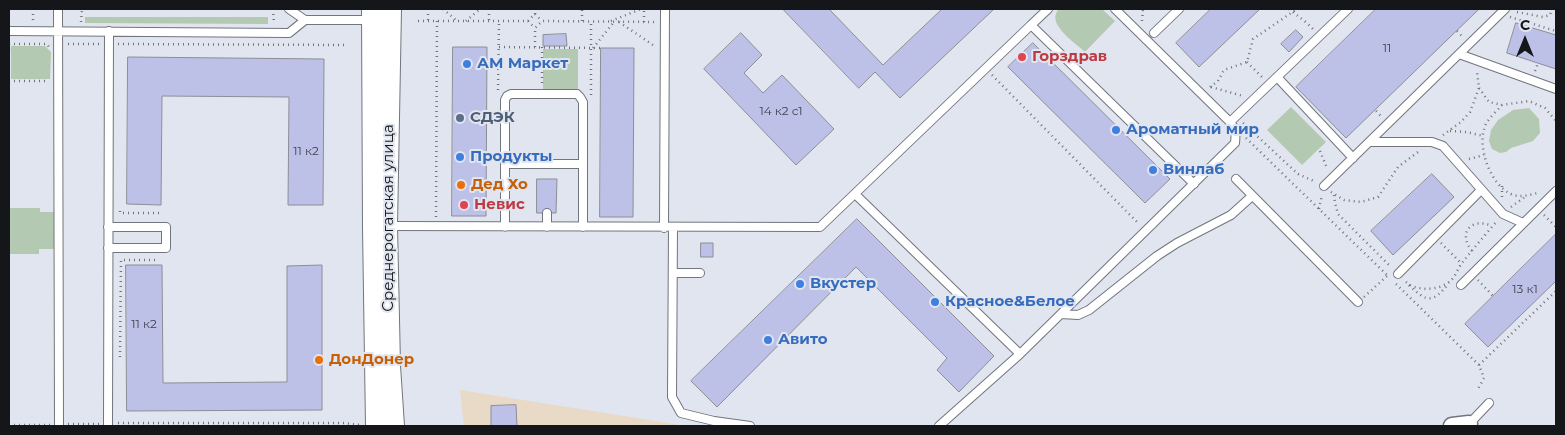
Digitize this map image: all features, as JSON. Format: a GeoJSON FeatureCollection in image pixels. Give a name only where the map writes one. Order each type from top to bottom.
{"type":"FeatureCollection","features":[{"type":"Feature","properties":{"kind":"street","name":"Среднерогатская улица"},"geometry":{"type":"LineString","coordinates":[[376,426],[380,227],[391,9]]}},
{"type":"Feature","properties":{"kind":"street","name":"Среднерогатская улица"},"geometry":{"type":"LineString","coordinates":[[373,14],[380,227],[394,426]]}},
{"type":"Feature","properties":{"kind":"street"},"geometry":{"type":"LineString","coordinates":[[1452,426],[1470,426]]}},
{"type":"Feature","properties":{"kind":"lane"},"geometry":{"type":"LineString","coordinates":[[58,9],[59,425]]}},
{"type":"Feature","properties":{"kind":"lane"},"geometry":{"type":"LineString","coordinates":[[289,9],[305,20]]}},
{"type":"Feature","properties":{"kind":"lane"},"geometry":{"type":"LineString","coordinates":[[665,9],[668,228],[673,273],[672,397],[681,413],[714,421],[750,426]]}},
{"type":"Feature","properties":{"kind":"lane"},"geometry":{"type":"LineString","coordinates":[[380,227],[820,227],[1048,9]]}},
{"type":"Feature","properties":{"kind":"lane"},"geometry":{"type":"LineString","coordinates":[[939,426],[1020,354],[1234,143],[1236,134],[1234,121],[1115,9]]}},
{"type":"Feature","properties":{"kind":"lane"},"geometry":{"type":"LineString","coordinates":[[1154,33],[1179,9]]}},
{"type":"Feature","properties":{"kind":"lane"},"geometry":{"type":"LineString","coordinates":[[1234,121],[1254,98],[1348,9]]}},
{"type":"Feature","properties":{"kind":"lane"},"geometry":{"type":"LineString","coordinates":[[1324,186],[1459,54],[1505,12]]}},
{"type":"Feature","properties":{"kind":"lane"},"geometry":{"type":"LineString","coordinates":[[9,31],[289,33],[305,20],[373,14]]}},
{"type":"Feature","properties":{"kind":"lane"},"geometry":{"type":"LineString","coordinates":[[1031,26],[1194,184]]}},
{"type":"Feature","properties":{"kind":"lane"},"geometry":{"type":"LineString","coordinates":[[108,425],[109,32]]}},
{"type":"Feature","properties":{"kind":"lane"},"geometry":{"type":"LineString","coordinates":[[1459,54],[1556,89]]}},
{"type":"Feature","properties":{"kind":"lane"},"geometry":{"type":"LineString","coordinates":[[1277,77],[1300,97],[1353,158]]}},
{"type":"Feature","properties":{"kind":"lane"},"geometry":{"type":"LineString","coordinates":[[506,227],[505,100],[510,94],[577,94],[583,102],[583,227]]}},
{"type":"Feature","properties":{"kind":"lane"},"geometry":{"type":"LineString","coordinates":[[1370,142],[1432,142],[1443,146],[1503,214],[1523,223]]}},
{"type":"Feature","properties":{"kind":"lane"},"geometry":{"type":"LineString","coordinates":[[505,164],[583,164]]}},
{"type":"Feature","properties":{"kind":"lane"},"geometry":{"type":"LineString","coordinates":[[1236,179],[1358,302]]}},
{"type":"Feature","properties":{"kind":"lane"},"geometry":{"type":"LineString","coordinates":[[1398,274],[1481,190]]}},
{"type":"Feature","properties":{"kind":"lane"},"geometry":{"type":"LineString","coordinates":[[1461,285],[1556,191]]}},
{"type":"Feature","properties":{"kind":"lane"},"geometry":{"type":"LineString","coordinates":[[855,194],[1020,354]]}},
{"type":"Feature","properties":{"kind":"lane"},"geometry":{"type":"LineString","coordinates":[[1061,314],[1078,315],[1089,310],[1157,256],[1177,243],[1231,215],[1252,196]]}},
{"type":"Feature","properties":{"kind":"lane"},"geometry":{"type":"LineString","coordinates":[[547,213],[547,227]]}},
{"type":"Feature","properties":{"kind":"lane"},"geometry":{"type":"LineString","coordinates":[[108,227],[166,227],[166,248],[108,248]]}},
{"type":"Feature","properties":{"kind":"lane"},"geometry":{"type":"LineString","coordinates":[[673,273],[700,273]]}},
{"type":"Feature","properties":{"kind":"lane"},"geometry":{"type":"LineString","coordinates":[[1470,426],[1489,403]]}},
{"type":"Feature","properties":{"kind":"path"},"geometry":{"type":"LineString","coordinates":[[428,9],[428,21]]}},
{"type":"Feature","properties":{"kind":"path"},"geometry":{"type":"LineString","coordinates":[[443,9],[457,21]]}},
{"type":"Feature","properties":{"kind":"path"},"geometry":{"type":"LineString","coordinates":[[466,21],[480,9]]}},
{"type":"Feature","properties":{"kind":"path"},"geometry":{"type":"LineString","coordinates":[[489,9],[489,21]]}},
{"type":"Feature","properties":{"kind":"path"},"geometry":{"type":"LineString","coordinates":[[535,9],[535,14],[542,22]]}},
{"type":"Feature","properties":{"kind":"path"},"geometry":{"type":"LineString","coordinates":[[582,9],[582,22]]}},
{"type":"Feature","properties":{"kind":"path"},"geometry":{"type":"LineString","coordinates":[[592,48],[617,21],[643,9],[644,22]]}},
{"type":"Feature","properties":{"kind":"path"},"geometry":{"type":"LineString","coordinates":[[1142,21],[1143,9]]}},
{"type":"Feature","properties":{"kind":"path"},"geometry":{"type":"LineString","coordinates":[[1289,9],[1320,36]]}},
{"type":"Feature","properties":{"kind":"path"},"geometry":{"type":"LineString","coordinates":[[1247,62],[1254,40],[1297,9]]}},
{"type":"Feature","properties":{"kind":"path"},"geometry":{"type":"LineString","coordinates":[[1522,9],[1517,12],[1543,17],[1550,15],[1552,9]]}},
{"type":"Feature","properties":{"kind":"path"},"geometry":{"type":"LineString","coordinates":[[1505,12],[1556,31]]}},
{"type":"Feature","properties":{"kind":"path"},"geometry":{"type":"LineString","coordinates":[[418,21],[528,21],[535,14]]}},
{"type":"Feature","properties":{"kind":"path"},"geometry":{"type":"LineString","coordinates":[[611,16],[653,46]]}},
{"type":"Feature","properties":{"kind":"path"},"geometry":{"type":"LineString","coordinates":[[436,219],[437,21]]}},
{"type":"Feature","properties":{"kind":"path"},"geometry":{"type":"LineString","coordinates":[[528,21],[535,28],[535,48]]}},
{"type":"Feature","properties":{"kind":"path"},"geometry":{"type":"LineString","coordinates":[[535,28],[542,22],[665,22]]}},
{"type":"Feature","properties":{"kind":"path"},"geometry":{"type":"LineString","coordinates":[[591,22],[591,96]]}},
{"type":"Feature","properties":{"kind":"path"},"geometry":{"type":"LineString","coordinates":[[9,54],[9,44],[46,44],[53,51]]}},
{"type":"Feature","properties":{"kind":"path"},"geometry":{"type":"LineString","coordinates":[[81,44],[344,46]]}},
{"type":"Feature","properties":{"kind":"path"},"geometry":{"type":"LineString","coordinates":[[499,47],[600,48]]}},
{"type":"Feature","properties":{"kind":"path"},"geometry":{"type":"LineString","coordinates":[[542,48],[542,94]]}},
{"type":"Feature","properties":{"kind":"path"},"geometry":{"type":"LineString","coordinates":[[1247,62],[1269,84]]}},
{"type":"Feature","properties":{"kind":"path"},"geometry":{"type":"LineString","coordinates":[[1247,62],[1224,70],[1218,82],[1210,88],[1254,98]]}},
{"type":"Feature","properties":{"kind":"path"},"geometry":{"type":"LineString","coordinates":[[986,69],[1146,231]]}},
{"type":"Feature","properties":{"kind":"path"},"geometry":{"type":"LineString","coordinates":[[9,81],[52,80]]}},
{"type":"Feature","properties":{"kind":"path"},"geometry":{"type":"LineString","coordinates":[[1479,88],[1490,102],[1502,105],[1529,101],[1545,108],[1556,121]]}},
{"type":"Feature","properties":{"kind":"path"},"geometry":{"type":"LineString","coordinates":[[1502,105],[1484,127],[1481,143],[1486,162],[1498,183],[1511,193],[1525,196],[1542,192]]}},
{"type":"Feature","properties":{"kind":"path"},"geometry":{"type":"LineString","coordinates":[[1234,121],[1298,174],[1324,186],[1318,208]]}},
{"type":"Feature","properties":{"kind":"path"},"geometry":{"type":"LineString","coordinates":[[1234,121],[1318,208],[1479,365],[1484,378],[1477,391]]}},
{"type":"Feature","properties":{"kind":"path"},"geometry":{"type":"LineString","coordinates":[[1449,131],[1467,132],[1482,136]]}},
{"type":"Feature","properties":{"kind":"path"},"geometry":{"type":"LineString","coordinates":[[1320,151],[1331,179]]}},
{"type":"Feature","properties":{"kind":"path"},"geometry":{"type":"LineString","coordinates":[[1334,195],[1338,214],[1420,296],[1426,299],[1433,299],[1440,295],[1472,251],[1503,214]]}},
{"type":"Feature","properties":{"kind":"path"},"geometry":{"type":"LineString","coordinates":[[120,203],[120,212],[161,212]]}},
{"type":"Feature","properties":{"kind":"path"},"geometry":{"type":"LineString","coordinates":[[1538,209],[1556,227]]}},
{"type":"Feature","properties":{"kind":"path"},"geometry":{"type":"LineString","coordinates":[[1472,251],[1465,235],[1468,229],[1476,223],[1493,226]]}},
{"type":"Feature","properties":{"kind":"path"},"geometry":{"type":"LineString","coordinates":[[1435,237],[1493,296]]}},
{"type":"Feature","properties":{"kind":"path"},"geometry":{"type":"LineString","coordinates":[[120,366],[121,260],[162,260]]}},
{"type":"Feature","properties":{"kind":"path"},"geometry":{"type":"LineString","coordinates":[[1358,302],[1387,276]]}},
{"type":"Feature","properties":{"kind":"path"},"geometry":{"type":"LineString","coordinates":[[1408,284],[1421,289],[1435,288],[1450,282]]}},
{"type":"Feature","properties":{"kind":"path"},"geometry":{"type":"LineString","coordinates":[[1479,365],[1556,291]]}},
{"type":"Feature","properties":{"kind":"path"},"geometry":{"type":"LineString","coordinates":[[9,425],[344,423],[364,426]]}},
{"type":"Feature","properties":{"kind":"shaded area"},"geometry":{"type":"Polygon","coordinates":[[[460,390],[662,422],[686,426],[464,426],[460,390]]]}},
{"type":"Feature","properties":{"kind":"green space"},"geometry":{"type":"Polygon","coordinates":[[[1059,9],[1102,9],[1115,21],[1085,52],[1068,38],[1058,26],[1056,14],[1059,9]]]}},
{"type":"Feature","properties":{"kind":"green space"},"geometry":{"type":"Polygon","coordinates":[[[85,17],[268,17],[268,24],[85,23],[85,17]]]}},
{"type":"Feature","properties":{"kind":"green space"},"geometry":{"type":"Polygon","coordinates":[[[11,46],[45,46],[51,52],[50,79],[11,79],[11,46]]]}},
{"type":"Feature","properties":{"kind":"green space"},"geometry":{"type":"Polygon","coordinates":[[[543,49],[578,49],[578,89],[543,89],[543,49]]]}},
{"type":"Feature","properties":{"kind":"green space"},"geometry":{"type":"Polygon","coordinates":[[[1291,107],[1326,142],[1302,165],[1267,130],[1291,107]]]}},
{"type":"Feature","properties":{"kind":"green space"},"geometry":{"type":"Polygon","coordinates":[[[1529,108],[1539,119],[1540,133],[1533,141],[1511,148],[1506,152],[1500,153],[1492,149],[1489,141],[1491,130],[1498,120],[1513,110],[1529,108]]]}},
{"type":"Feature","properties":{"kind":"green space"},"geometry":{"type":"Polygon","coordinates":[[[10,208],[40,208],[40,212],[54,212],[54,249],[39,249],[39,254],[10,254],[10,208]]]}},
{"type":"Feature","properties":{"kind":"building"},"geometry":{"type":"Polygon","coordinates":[[[783,9],[829,9],[883,65],[942,9],[994,9],[900,98],[875,72],[859,88],[783,9]]]}},
{"type":"Feature","properties":{"kind":"building"},"geometry":{"type":"Polygon","coordinates":[[[1211,9],[1260,9],[1199,67],[1176,43],[1211,9]]]}},
{"type":"Feature","properties":{"kind":"building"},"geometry":{"type":"Polygon","coordinates":[[[1376,9],[1479,9],[1346,138],[1296,87],[1376,9]]]}},
{"type":"Feature","properties":{"kind":"building"},"geometry":{"type":"Polygon","coordinates":[[[1516,23],[1556,35],[1556,69],[1507,53],[1516,23]]]}},
{"type":"Feature","properties":{"kind":"building"},"geometry":{"type":"Polygon","coordinates":[[[1296,30],[1303,37],[1289,52],[1281,44],[1296,30]]]}},
{"type":"Feature","properties":{"kind":"building"},"geometry":{"type":"Polygon","coordinates":[[[741,33],[762,55],[744,73],[763,93],[782,75],[834,129],[796,165],[704,69],[741,33]]]}},
{"type":"Feature","properties":{"kind":"building"},"geometry":{"type":"Polygon","coordinates":[[[566,34],[567,46],[543,46],[543,35],[566,34]]]}},
{"type":"Feature","properties":{"kind":"building"},"geometry":{"type":"Polygon","coordinates":[[[1033,43],[1170,179],[1145,203],[1008,67],[1033,43]]]}},
{"type":"Feature","properties":{"kind":"building"},"geometry":{"type":"Polygon","coordinates":[[[453,47],[487,47],[486,216],[452,216],[453,47]]]}},
{"type":"Feature","properties":{"kind":"building"},"geometry":{"type":"Polygon","coordinates":[[[601,48],[634,48],[633,217],[600,217],[601,48]]]}},
{"type":"Feature","properties":{"kind":"building"},"geometry":{"type":"Polygon","coordinates":[[[128,57],[324,59],[323,205],[288,205],[289,97],[162,96],[161,205],[127,204],[128,57]]]}},
{"type":"Feature","properties":{"kind":"building"},"geometry":{"type":"Polygon","coordinates":[[[1432,174],[1454,197],[1393,255],[1371,231],[1432,174]]]}},
{"type":"Feature","properties":{"kind":"building"},"geometry":{"type":"Polygon","coordinates":[[[537,179],[557,179],[556,213],[537,213],[537,179]]]}},
{"type":"Feature","properties":{"kind":"building"},"geometry":{"type":"Polygon","coordinates":[[[857,219],[994,356],[959,392],[937,370],[947,358],[856,267],[717,407],[691,381],[857,219]]]}},
{"type":"Feature","properties":{"kind":"building"},"geometry":{"type":"Polygon","coordinates":[[[1556,234],[1556,281],[1488,347],[1465,324],[1556,234]]]}},
{"type":"Feature","properties":{"kind":"building"},"geometry":{"type":"Polygon","coordinates":[[[701,243],[713,243],[713,257],[701,257],[701,243]]]}},
{"type":"Feature","properties":{"kind":"building"},"geometry":{"type":"Polygon","coordinates":[[[126,265],[162,265],[163,383],[287,382],[287,266],[322,265],[322,410],[127,411],[126,265]]]}},
{"type":"Feature","properties":{"kind":"building"},"geometry":{"type":"Polygon","coordinates":[[[516,405],[517,426],[491,426],[491,406],[516,405]]]}},
{"type":"Feature","properties":{"kind":"place","name":"Горздрав"},"geometry":{"type":"Point","coordinates":[1022,57]}},
{"type":"Feature","properties":{"kind":"place","name":"АМ Маркет"},"geometry":{"type":"Point","coordinates":[467,64]}},
{"type":"Feature","properties":{"kind":"place","name":"СДЭК"},"geometry":{"type":"Point","coordinates":[460,118]}},
{"type":"Feature","properties":{"kind":"place","name":"Ароматный мир"},"geometry":{"type":"Point","coordinates":[1116,130]}},
{"type":"Feature","properties":{"kind":"place","name":"Продукты"},"geometry":{"type":"Point","coordinates":[460,157]}},
{"type":"Feature","properties":{"kind":"place","name":"Винлаб"},"geometry":{"type":"Point","coordinates":[1153,170]}},
{"type":"Feature","properties":{"kind":"place","name":"Дед Хо"},"geometry":{"type":"Point","coordinates":[461,185]}},
{"type":"Feature","properties":{"kind":"place","name":"Невис"},"geometry":{"type":"Point","coordinates":[464,205]}},
{"type":"Feature","properties":{"kind":"place","name":"Вкустер"},"geometry":{"type":"Point","coordinates":[800,284]}},
{"type":"Feature","properties":{"kind":"place","name":"Красное&Белое"},"geometry":{"type":"Point","coordinates":[935,302]}},
{"type":"Feature","properties":{"kind":"place","name":"Авито"},"geometry":{"type":"Point","coordinates":[768,340]}},
{"type":"Feature","properties":{"kind":"place","name":"ДонДонер"},"geometry":{"type":"Point","coordinates":[319,360]}}]}
